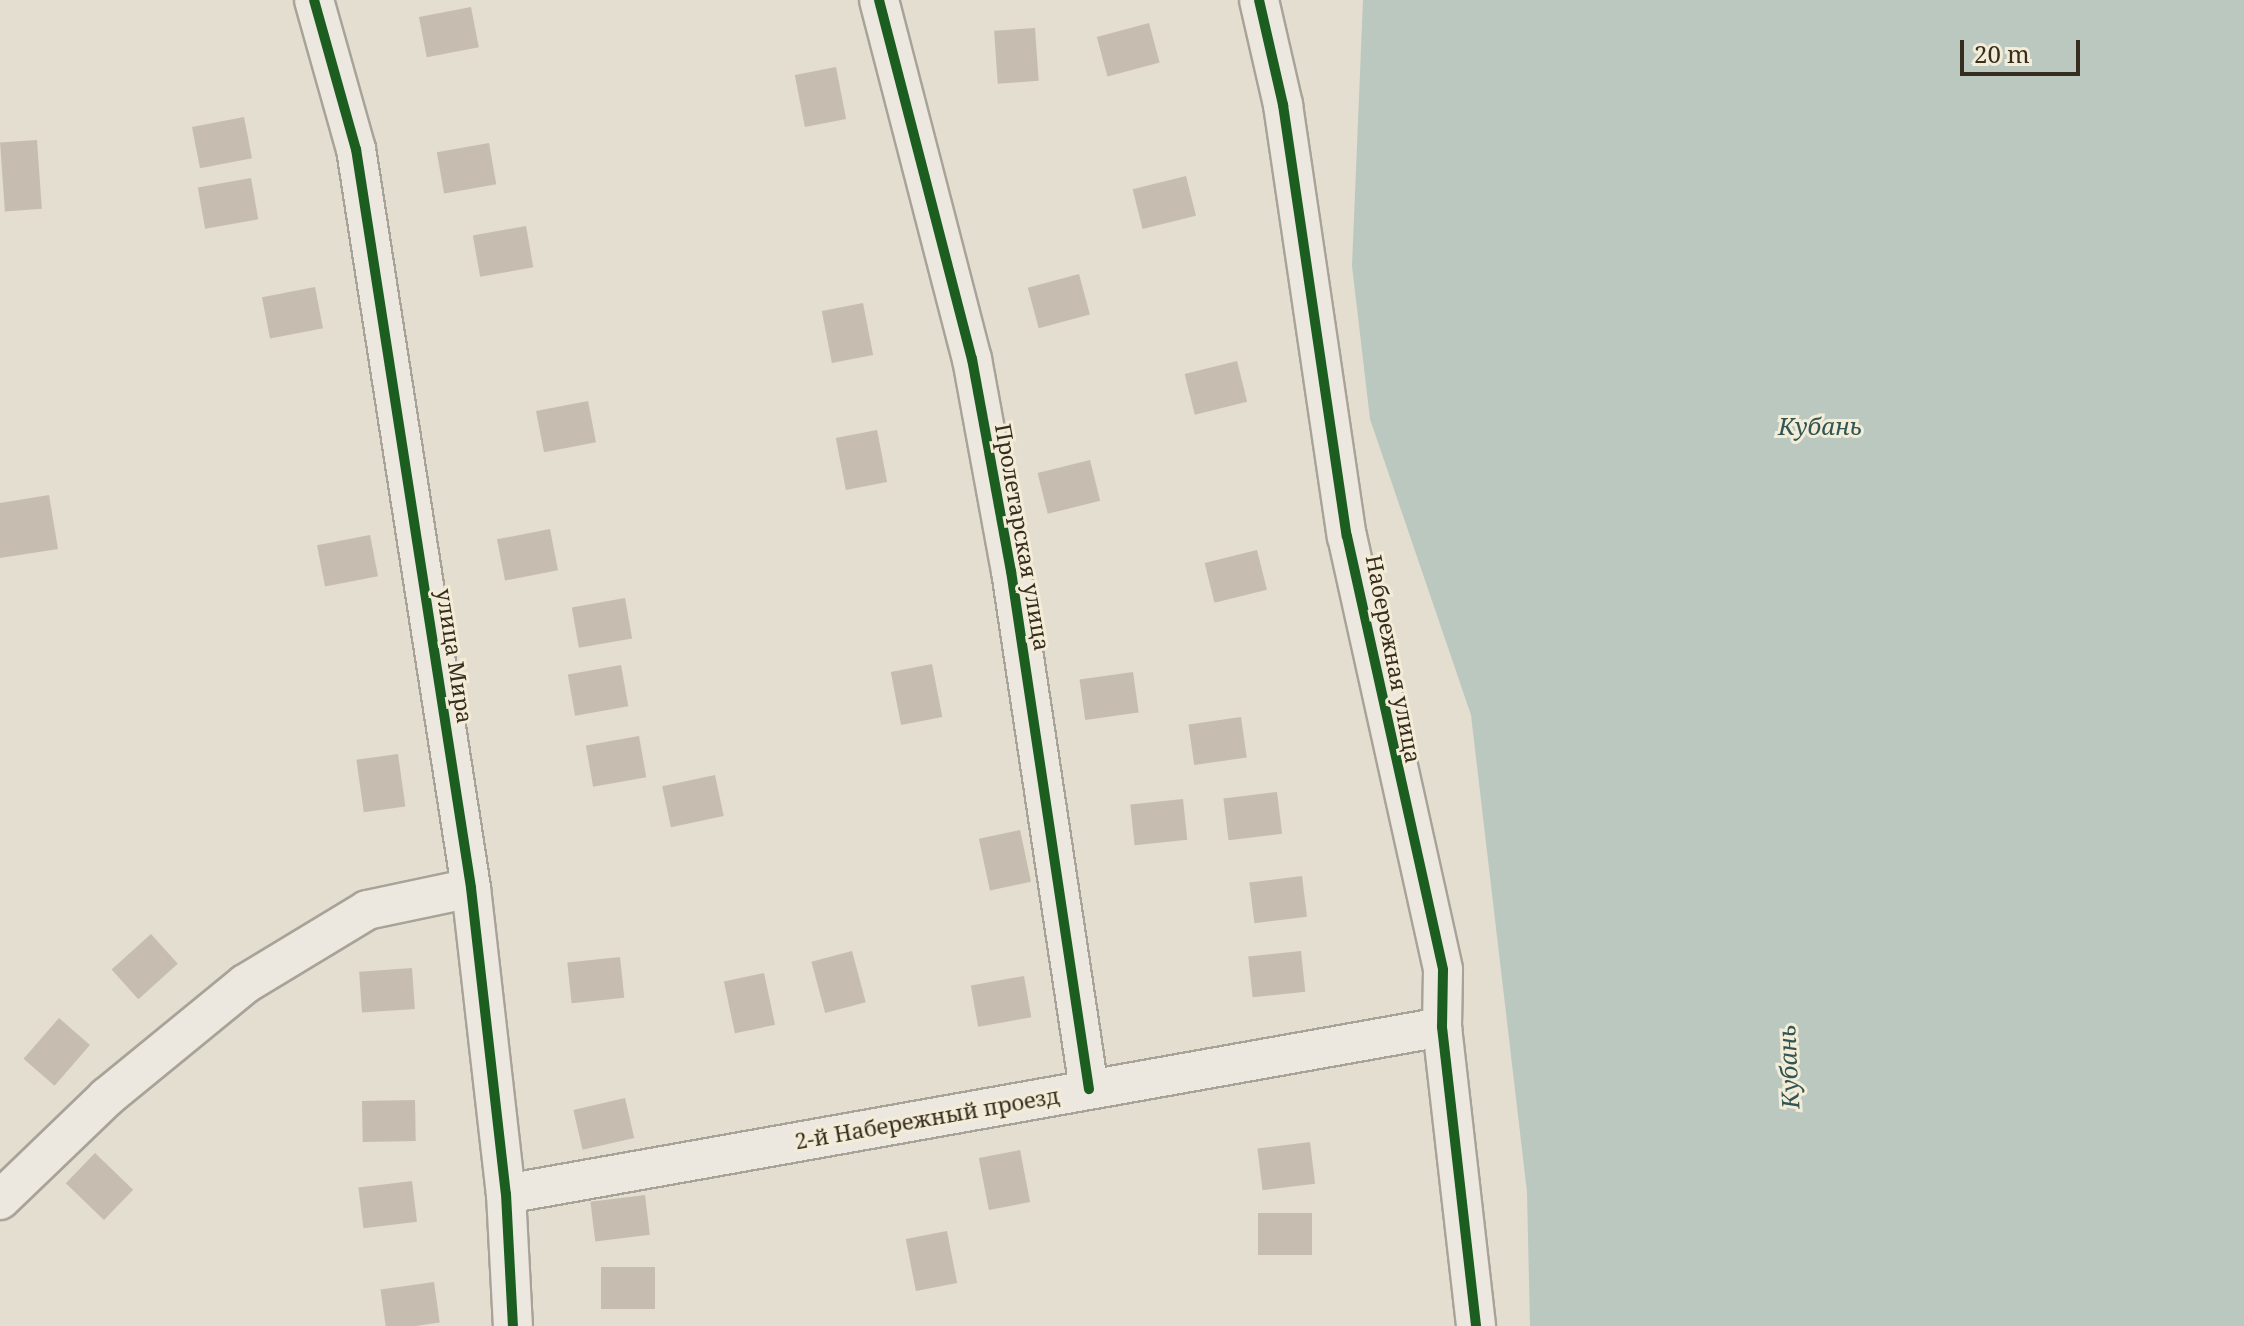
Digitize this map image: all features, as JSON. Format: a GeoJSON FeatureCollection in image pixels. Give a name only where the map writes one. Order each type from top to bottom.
{"type":"FeatureCollection","features":[{"type":"Feature","properties":{"kind":"street","name":"улица Мира"},"geometry":{"type":"LineString","coordinates":[[314,0],[356,149],[471,888],[506,1194],[513,1326]]}},
{"type":"Feature","properties":{"kind":"street","name":"Пролетарская улица"},"geometry":{"type":"LineString","coordinates":[[879,0],[972,359],[1011,571],[1089,1089]]}},
{"type":"Feature","properties":{"kind":"street","name":"Набережная улица"},"geometry":{"type":"LineString","coordinates":[[1259,0],[1283,105],[1347,536],[1443,970],[1442,1027],[1476,1326]]}},
{"type":"Feature","properties":{"kind":"street"},"geometry":{"type":"LineString","coordinates":[[0,1200],[107,1097],[245,984],[367,910],[471,888]]}},
{"type":"Feature","properties":{"kind":"street","name":"2-й Набережный проезд"},"geometry":{"type":"LineString","coordinates":[[506,1194],[1442,1027]]}},
{"type":"Feature","properties":{"kind":"water","name":"Кубань"},"geometry":{"type":"Polygon","coordinates":[[[1363,0],[2244,0],[2244,1326],[1530,1326],[1527,1192],[1471,715],[1370,419],[1352,266],[1363,0]]]}},
{"type":"Feature","properties":{"kind":"building"},"geometry":{"type":"Polygon","coordinates":[[[471,7],[479,47],[427,57],[419,17],[471,7]]]}},
{"type":"Feature","properties":{"kind":"building"},"geometry":{"type":"Polygon","coordinates":[[[1149,23],[1160,63],[1107,77],[1097,37],[1149,23]]]}},
{"type":"Feature","properties":{"kind":"building"},"geometry":{"type":"Polygon","coordinates":[[[1035,28],[1039,81],[998,84],[994,31],[1035,28]]]}},
{"type":"Feature","properties":{"kind":"building"},"geometry":{"type":"Polygon","coordinates":[[[836,67],[846,119],[805,127],[795,75],[836,67]]]}},
{"type":"Feature","properties":{"kind":"building"},"geometry":{"type":"Polygon","coordinates":[[[244,117],[252,158],[200,168],[192,127],[244,117]]]}},
{"type":"Feature","properties":{"kind":"building"},"geometry":{"type":"Polygon","coordinates":[[[37,140],[42,209],[5,211],[0,143],[37,140]]]}},
{"type":"Feature","properties":{"kind":"building"},"geometry":{"type":"Polygon","coordinates":[[[489,143],[496,184],[444,194],[437,152],[489,143]]]}},
{"type":"Feature","properties":{"kind":"building"},"geometry":{"type":"Polygon","coordinates":[[[1186,176],[1196,216],[1143,229],[1133,189],[1186,176]]]}},
{"type":"Feature","properties":{"kind":"building"},"geometry":{"type":"Polygon","coordinates":[[[251,178],[258,219],[205,229],[198,187],[251,178]]]}},
{"type":"Feature","properties":{"kind":"building"},"geometry":{"type":"Polygon","coordinates":[[[526,226],[533,267],[480,277],[473,235],[526,226]]]}},
{"type":"Feature","properties":{"kind":"building"},"geometry":{"type":"Polygon","coordinates":[[[1079,274],[1090,315],[1039,328],[1028,288],[1079,274]]]}},
{"type":"Feature","properties":{"kind":"building"},"geometry":{"type":"Polygon","coordinates":[[[315,287],[323,328],[270,339],[262,297],[315,287]]]}},
{"type":"Feature","properties":{"kind":"building"},"geometry":{"type":"Polygon","coordinates":[[[863,303],[873,355],[832,363],[822,311],[863,303]]]}},
{"type":"Feature","properties":{"kind":"building"},"geometry":{"type":"Polygon","coordinates":[[[1237,361],[1247,402],[1195,415],[1185,374],[1237,361]]]}},
{"type":"Feature","properties":{"kind":"building"},"geometry":{"type":"Polygon","coordinates":[[[588,401],[596,442],[544,452],[536,411],[588,401]]]}},
{"type":"Feature","properties":{"kind":"building"},"geometry":{"type":"Polygon","coordinates":[[[877,430],[887,482],[846,490],[836,438],[877,430]]]}},
{"type":"Feature","properties":{"kind":"building"},"geometry":{"type":"Polygon","coordinates":[[[1090,460],[1100,501],[1048,514],[1038,473],[1090,460]]]}},
{"type":"Feature","properties":{"kind":"building"},"geometry":{"type":"Polygon","coordinates":[[[49,495],[58,549],[0,558],[0,503],[49,495]]]}},
{"type":"Feature","properties":{"kind":"building"},"geometry":{"type":"Polygon","coordinates":[[[550,529],[558,570],[505,581],[497,539],[550,529]]]}},
{"type":"Feature","properties":{"kind":"building"},"geometry":{"type":"Polygon","coordinates":[[[370,535],[378,576],[325,587],[317,545],[370,535]]]}},
{"type":"Feature","properties":{"kind":"building"},"geometry":{"type":"Polygon","coordinates":[[[1257,550],[1267,590],[1215,603],[1205,563],[1257,550]]]}},
{"type":"Feature","properties":{"kind":"building"},"geometry":{"type":"Polygon","coordinates":[[[625,598],[632,638],[579,648],[572,607],[625,598]]]}},
{"type":"Feature","properties":{"kind":"building"},"geometry":{"type":"Polygon","coordinates":[[[932,664],[942,717],[901,725],[891,672],[932,664]]]}},
{"type":"Feature","properties":{"kind":"building"},"geometry":{"type":"Polygon","coordinates":[[[621,665],[628,706],[575,716],[568,674],[621,665]]]}},
{"type":"Feature","properties":{"kind":"building"},"geometry":{"type":"Polygon","coordinates":[[[1133,672],[1139,713],[1085,720],[1080,680],[1133,672]]]}},
{"type":"Feature","properties":{"kind":"building"},"geometry":{"type":"Polygon","coordinates":[[[1241,717],[1247,758],[1194,765],[1189,724],[1241,717]]]}},
{"type":"Feature","properties":{"kind":"building"},"geometry":{"type":"Polygon","coordinates":[[[639,736],[646,777],[593,787],[586,745],[639,736]]]}},
{"type":"Feature","properties":{"kind":"building"},"geometry":{"type":"Polygon","coordinates":[[[398,754],[405,806],[364,812],[356,760],[398,754]]]}},
{"type":"Feature","properties":{"kind":"building"},"geometry":{"type":"Polygon","coordinates":[[[715,775],[724,816],[671,827],[662,786],[715,775]]]}},
{"type":"Feature","properties":{"kind":"building"},"geometry":{"type":"Polygon","coordinates":[[[1277,792],[1282,834],[1229,840],[1223,799],[1277,792]]]}},
{"type":"Feature","properties":{"kind":"building"},"geometry":{"type":"Polygon","coordinates":[[[1183,799],[1187,840],[1135,845],[1130,805],[1183,799]]]}},
{"type":"Feature","properties":{"kind":"building"},"geometry":{"type":"Polygon","coordinates":[[[1020,830],[1031,882],[990,891],[979,839],[1020,830]]]}},
{"type":"Feature","properties":{"kind":"building"},"geometry":{"type":"Polygon","coordinates":[[[1302,876],[1307,917],[1254,923],[1249,882],[1302,876]]]}},
{"type":"Feature","properties":{"kind":"building"},"geometry":{"type":"Polygon","coordinates":[[[151,934],[178,964],[138,999],[112,969],[151,934]]]}},
{"type":"Feature","properties":{"kind":"building"},"geometry":{"type":"Polygon","coordinates":[[[852,951],[866,1002],[825,1013],[811,962],[852,951]]]}},
{"type":"Feature","properties":{"kind":"building"},"geometry":{"type":"Polygon","coordinates":[[[1301,951],[1305,992],[1253,997],[1248,957],[1301,951]]]}},
{"type":"Feature","properties":{"kind":"building"},"geometry":{"type":"Polygon","coordinates":[[[620,957],[624,998],[572,1003],[567,963],[620,957]]]}},
{"type":"Feature","properties":{"kind":"building"},"geometry":{"type":"Polygon","coordinates":[[[412,968],[415,1009],[362,1013],[359,972],[412,968]]]}},
{"type":"Feature","properties":{"kind":"building"},"geometry":{"type":"Polygon","coordinates":[[[764,973],[775,1025],[735,1033],[724,982],[764,973]]]}},
{"type":"Feature","properties":{"kind":"building"},"geometry":{"type":"Polygon","coordinates":[[[1024,976],[1031,1017],[978,1027],[971,985],[1024,976]]]}},
{"type":"Feature","properties":{"kind":"building"},"geometry":{"type":"Polygon","coordinates":[[[59,1018],[90,1045],[55,1086],[24,1059],[59,1018]]]}},
{"type":"Feature","properties":{"kind":"building"},"geometry":{"type":"Polygon","coordinates":[[[625,1098],[634,1138],[583,1150],[573,1110],[625,1098]]]}},
{"type":"Feature","properties":{"kind":"building"},"geometry":{"type":"Polygon","coordinates":[[[415,1100],[416,1141],[363,1142],[362,1101],[415,1100]]]}},
{"type":"Feature","properties":{"kind":"building"},"geometry":{"type":"Polygon","coordinates":[[[1310,1142],[1315,1184],[1263,1190],[1257,1148],[1310,1142]]]}},
{"type":"Feature","properties":{"kind":"building"},"geometry":{"type":"Polygon","coordinates":[[[1020,1150],[1030,1202],[989,1210],[979,1158],[1020,1150]]]}},
{"type":"Feature","properties":{"kind":"building"},"geometry":{"type":"Polygon","coordinates":[[[95,1153],[133,1190],[104,1220],[66,1183],[95,1153]]]}},
{"type":"Feature","properties":{"kind":"building"},"geometry":{"type":"Polygon","coordinates":[[[412,1181],[417,1222],[363,1228],[358,1188],[412,1181]]]}},
{"type":"Feature","properties":{"kind":"building"},"geometry":{"type":"Polygon","coordinates":[[[645,1195],[650,1235],[595,1241],[590,1202],[645,1195]]]}},
{"type":"Feature","properties":{"kind":"building"},"geometry":{"type":"Polygon","coordinates":[[[1258,1213],[1312,1213],[1312,1255],[1258,1255],[1258,1213]]]}},
{"type":"Feature","properties":{"kind":"building"},"geometry":{"type":"Polygon","coordinates":[[[947,1231],[957,1283],[916,1291],[906,1239],[947,1231]]]}},
{"type":"Feature","properties":{"kind":"building"},"geometry":{"type":"Polygon","coordinates":[[[601,1267],[655,1267],[655,1309],[601,1309],[601,1267]]]}},
{"type":"Feature","properties":{"kind":"building"},"geometry":{"type":"Polygon","coordinates":[[[434,1282],[440,1323],[386,1326],[381,1290],[434,1282]]]}},
{"type":"Feature","properties":{"kind":"cycle path"},"geometry":{"type":"LineString","coordinates":[[314,0],[356,149],[471,888],[506,1194],[513,1326]]}},
{"type":"Feature","properties":{"kind":"cycle path"},"geometry":{"type":"LineString","coordinates":[[879,0],[972,359],[1011,571],[1089,1089]]}},
{"type":"Feature","properties":{"kind":"cycle path"},"geometry":{"type":"LineString","coordinates":[[1259,0],[1283,105],[1347,536],[1443,970],[1442,1027],[1476,1326]]}}]}
